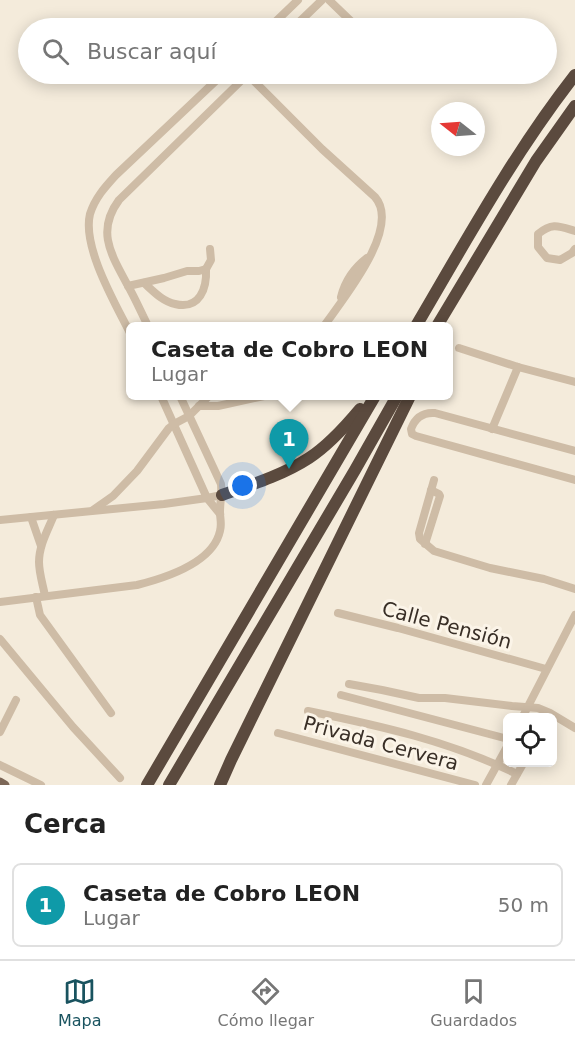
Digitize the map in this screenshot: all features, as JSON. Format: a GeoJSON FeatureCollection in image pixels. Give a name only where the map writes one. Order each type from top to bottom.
{"type":"FeatureCollection","features":[{"type":"Feature","properties":{"kind":"highway"},"geometry":{"type":"LineString","coordinates":[[419,322],[485,207],[528,140],[575,75]]}},
{"type":"Feature","properties":{"kind":"highway"},"geometry":{"type":"LineString","coordinates":[[440,322],[536,161],[575,106]]}},
{"type":"Feature","properties":{"kind":"highway"},"geometry":{"type":"LineString","coordinates":[[412,322],[463,235],[485,207]]}},
{"type":"Feature","properties":{"kind":"highway"},"geometry":{"type":"LineString","coordinates":[[222,495],[266,480],[307,459],[345,428],[367,400]]}},
{"type":"Feature","properties":{"kind":"highway"},"geometry":{"type":"LineString","coordinates":[[148,783],[373,400]]}},
{"type":"Feature","properties":{"kind":"highway"},"geometry":{"type":"LineString","coordinates":[[169,785],[395,400]]}},
{"type":"Feature","properties":{"kind":"highway"},"geometry":{"type":"LineString","coordinates":[[220,785],[408,400]]}},
{"type":"Feature","properties":{"kind":"main road"},"geometry":{"type":"LineString","coordinates":[[0,782],[5,785]]}},
{"type":"Feature","properties":{"kind":"street"},"geometry":{"type":"LineString","coordinates":[[279,18],[298,0]]}},
{"type":"Feature","properties":{"kind":"street"},"geometry":{"type":"LineString","coordinates":[[328,0],[347,18]]}},
{"type":"Feature","properties":{"kind":"street"},"geometry":{"type":"LineString","coordinates":[[303,18],[318,2]]}},
{"type":"Feature","properties":{"kind":"street"},"geometry":{"type":"LineString","coordinates":[[126,325],[90,245],[90,216],[94,202],[116,175],[212,84]]}},
{"type":"Feature","properties":{"kind":"street"},"geometry":{"type":"LineString","coordinates":[[146,322],[108,243],[106,232],[110,214],[118,200],[238,84]]}},
{"type":"Feature","properties":{"kind":"street"},"geometry":{"type":"LineString","coordinates":[[258,84],[322,150],[379,201],[383,212],[380,232],[362,272],[329,322]]}},
{"type":"Feature","properties":{"kind":"street"},"geometry":{"type":"LineString","coordinates":[[185,110],[197,123]]}},
{"type":"Feature","properties":{"kind":"street"},"geometry":{"type":"LineString","coordinates":[[575,231],[557,225],[546,227],[538,234],[538,247],[547,258],[560,260],[575,249]]}},
{"type":"Feature","properties":{"kind":"street"},"geometry":{"type":"LineString","coordinates":[[128,286],[206,268],[211,260],[210,249]]}},
{"type":"Feature","properties":{"kind":"street"},"geometry":{"type":"LineString","coordinates":[[144,283],[163,299],[175,304],[188,305],[197,300],[204,291],[207,280],[206,268]]}},
{"type":"Feature","properties":{"kind":"street"},"geometry":{"type":"LineString","coordinates":[[459,348],[575,382]]}},
{"type":"Feature","properties":{"kind":"street"},"geometry":{"type":"LineString","coordinates":[[492,429],[518,367]]}},
{"type":"Feature","properties":{"kind":"street"},"geometry":{"type":"LineString","coordinates":[[163,400],[207,498],[220,514]]}},
{"type":"Feature","properties":{"kind":"street"},"geometry":{"type":"LineString","coordinates":[[0,602],[137,585],[190,565],[209,552],[216,542],[222,525],[220,481],[182,400]]}},
{"type":"Feature","properties":{"kind":"street"},"geometry":{"type":"LineString","coordinates":[[92,510],[113,496],[137,471],[165,433],[174,424],[189,416],[205,400]]}},
{"type":"Feature","properties":{"kind":"street"},"geometry":{"type":"LineString","coordinates":[[199,406],[218,406],[246,400]]}},
{"type":"Feature","properties":{"kind":"street"},"geometry":{"type":"LineString","coordinates":[[575,452],[435,413],[426,414],[416,420],[411,429],[412,434],[416,436],[575,480]]}},
{"type":"Feature","properties":{"kind":"street"},"geometry":{"type":"LineString","coordinates":[[434,480],[419,532],[420,538],[434,551],[575,589]]}},
{"type":"Feature","properties":{"kind":"street"},"geometry":{"type":"LineString","coordinates":[[0,520],[222,495]]}},
{"type":"Feature","properties":{"kind":"street"},"geometry":{"type":"LineString","coordinates":[[45,596],[39,566],[41,546],[54,515]]}},
{"type":"Feature","properties":{"kind":"street"},"geometry":{"type":"LineString","coordinates":[[31,517],[41,546]]}},
{"type":"Feature","properties":{"kind":"street"},"geometry":{"type":"LineString","coordinates":[[36,597],[40,615],[111,713]]}},
{"type":"Feature","properties":{"kind":"street","name":"Calle Pensión"},"geometry":{"type":"LineString","coordinates":[[338,614],[398,628],[546,669]]}},
{"type":"Feature","properties":{"kind":"street"},"geometry":{"type":"LineString","coordinates":[[524,713],[575,615]]}},
{"type":"Feature","properties":{"kind":"street"},"geometry":{"type":"LineString","coordinates":[[0,639],[73,727],[120,778]]}},
{"type":"Feature","properties":{"kind":"street"},"geometry":{"type":"LineString","coordinates":[[349,684],[419,698],[446,698],[538,708],[575,728]]}},
{"type":"Feature","properties":{"kind":"street"},"geometry":{"type":"LineString","coordinates":[[341,695],[503,738]]}},
{"type":"Feature","properties":{"kind":"street"},"geometry":{"type":"LineString","coordinates":[[0,732],[16,700]]}},
{"type":"Feature","properties":{"kind":"street"},"geometry":{"type":"LineString","coordinates":[[308,711],[384,726],[430,739],[498,764],[517,774]]}},
{"type":"Feature","properties":{"kind":"street","name":"Privada Cervera"},"geometry":{"type":"LineString","coordinates":[[278,733],[475,785]]}},
{"type":"Feature","properties":{"kind":"street"},"geometry":{"type":"LineString","coordinates":[[486,785],[503,753]]}},
{"type":"Feature","properties":{"kind":"street"},"geometry":{"type":"LineString","coordinates":[[0,765],[41,785]]}},
{"type":"Feature","properties":{"kind":"street"},"geometry":{"type":"LineString","coordinates":[[512,785],[521,767]]}},
{"type":"Feature","properties":{"kind":"place","name":"Caseta de Cobro LEON"},"geometry":{"type":"Point","coordinates":[289,469]}}]}
